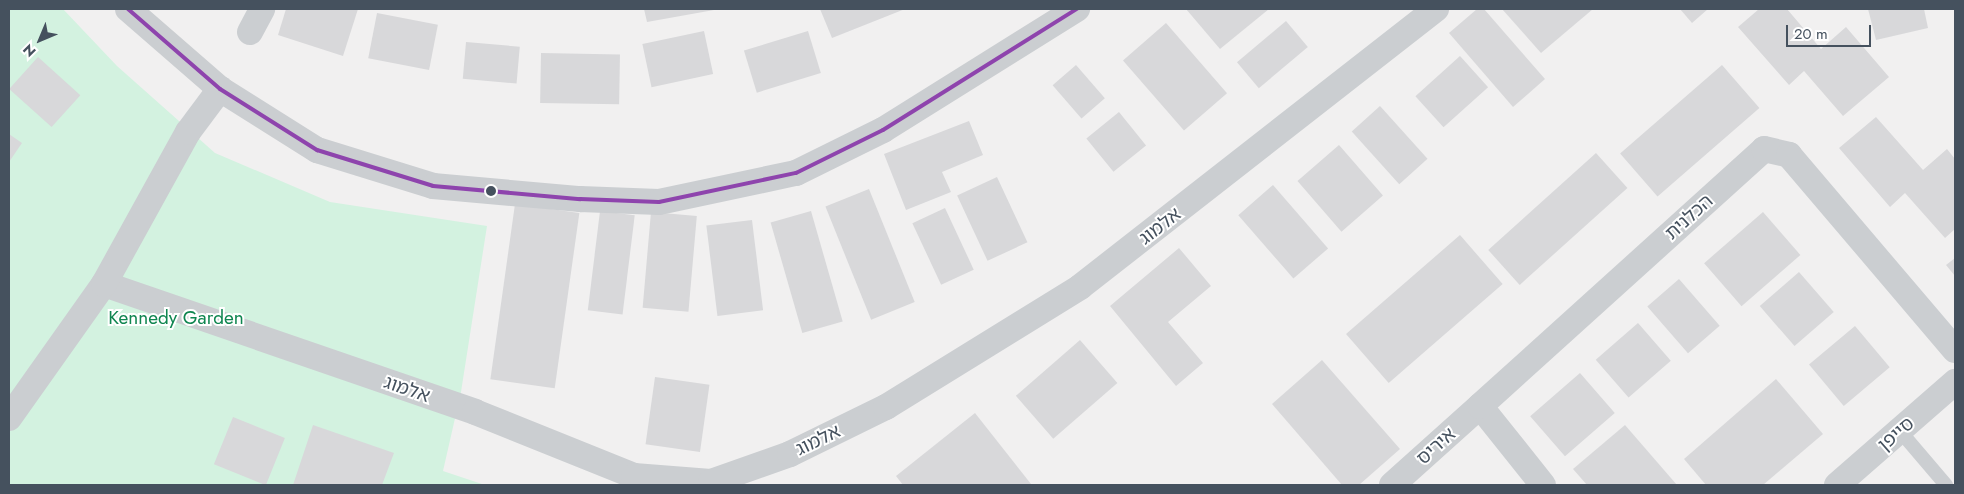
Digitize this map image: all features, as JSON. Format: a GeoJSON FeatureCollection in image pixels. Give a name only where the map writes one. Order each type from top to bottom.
{"type":"FeatureCollection","features":[{"type":"Feature","properties":{"kind":"street"},"geometry":{"type":"LineString","coordinates":[[128,9],[220,89],[317,150],[433,186],[580,200],[659,202],[796,173],[883,130],[1077,9]]}},
{"type":"Feature","properties":{"kind":"street"},"geometry":{"type":"LineString","coordinates":[[250,32],[262,9]]}},
{"type":"Feature","properties":{"kind":"street","name":"אלמוג"},"geometry":{"type":"LineString","coordinates":[[104,284],[475,412],[634,476],[711,482],[790,454],[886,407],[1080,288],[1436,9]]}},
{"type":"Feature","properties":{"kind":"street"},"geometry":{"type":"LineString","coordinates":[[9,418],[104,284],[188,132],[220,89]]}},
{"type":"Feature","properties":{"kind":"street","name":"הכלנית"},"geometry":{"type":"LineString","coordinates":[[1480,406],[1764,149],[1789,156],[1955,350]]}},
{"type":"Feature","properties":{"kind":"street","name":"סייפן"},"geometry":{"type":"LineString","coordinates":[[1836,485],[1955,382]]}},
{"type":"Feature","properties":{"kind":"street"},"geometry":{"type":"LineString","coordinates":[[1480,406],[1543,485]]}},
{"type":"Feature","properties":{"kind":"street","name":"איריס"},"geometry":{"type":"LineString","coordinates":[[1392,485],[1480,406]]}},
{"type":"Feature","properties":{"kind":"lane"},"geometry":{"type":"LineString","coordinates":[[1900,431],[1946,485]]}},
{"type":"Feature","properties":{"kind":"green space","name":"Kennedy Garden"},"geometry":{"type":"Polygon","coordinates":[[[9,9],[63,9],[117,66],[215,153],[330,202],[487,226],[461,392],[443,471],[485,485],[9,485],[9,9]]]}},
{"type":"Feature","properties":{"kind":"building"},"geometry":{"type":"Polygon","coordinates":[[[286,9],[358,9],[343,56],[278,35],[286,9]]]}},
{"type":"Feature","properties":{"kind":"building"},"geometry":{"type":"Polygon","coordinates":[[[644,9],[714,9],[714,10],[647,22],[644,9]]]}},
{"type":"Feature","properties":{"kind":"building"},"geometry":{"type":"Polygon","coordinates":[[[820,9],[905,9],[832,38],[820,9]]]}},
{"type":"Feature","properties":{"kind":"building"},"geometry":{"type":"Polygon","coordinates":[[[1186,9],[1269,9],[1220,49],[1186,9]]]}},
{"type":"Feature","properties":{"kind":"building"},"geometry":{"type":"Polygon","coordinates":[[[1477,9],[1484,9],[1545,79],[1513,107],[1449,33],[1477,9]]]}},
{"type":"Feature","properties":{"kind":"building"},"geometry":{"type":"Polygon","coordinates":[[[1502,9],[1593,9],[1541,53],[1502,9]]]}},
{"type":"Feature","properties":{"kind":"building"},"geometry":{"type":"Polygon","coordinates":[[[1680,9],[1708,9],[1692,23],[1680,9]]]}},
{"type":"Feature","properties":{"kind":"building"},"geometry":{"type":"Polygon","coordinates":[[[1759,9],[1787,9],[1821,49],[1846,27],[1889,77],[1843,116],[1804,71],[1789,85],[1738,27],[1759,9]]]}},
{"type":"Feature","properties":{"kind":"building"},"geometry":{"type":"Polygon","coordinates":[[[1868,9],[1924,9],[1928,28],[1876,40],[1868,9]]]}},
{"type":"Feature","properties":{"kind":"building"},"geometry":{"type":"Polygon","coordinates":[[[377,13],[438,25],[429,70],[368,58],[377,13]]]}},
{"type":"Feature","properties":{"kind":"building"},"geometry":{"type":"Polygon","coordinates":[[[1286,21],[1308,47],[1259,88],[1237,62],[1286,21]]]}},
{"type":"Feature","properties":{"kind":"building"},"geometry":{"type":"Polygon","coordinates":[[[1166,23],[1227,93],[1184,131],[1123,60],[1166,23]]]}},
{"type":"Feature","properties":{"kind":"building"},"geometry":{"type":"Polygon","coordinates":[[[704,31],[713,74],[652,87],[642,44],[704,31]]]}},
{"type":"Feature","properties":{"kind":"building"},"geometry":{"type":"Polygon","coordinates":[[[808,31],[821,73],[757,93],[744,51],[808,31]]]}},
{"type":"Feature","properties":{"kind":"building"},"geometry":{"type":"Polygon","coordinates":[[[466,42],[520,47],[517,84],[463,79],[466,42]]]}},
{"type":"Feature","properties":{"kind":"building"},"geometry":{"type":"Polygon","coordinates":[[[541,53],[620,54],[619,104],[540,103],[541,53]]]}},
{"type":"Feature","properties":{"kind":"building"},"geometry":{"type":"Polygon","coordinates":[[[1460,56],[1488,87],[1444,127],[1415,96],[1460,56]]]}},
{"type":"Feature","properties":{"kind":"building"},"geometry":{"type":"Polygon","coordinates":[[[38,57],[80,95],[52,127],[9,89],[38,57]]]}},
{"type":"Feature","properties":{"kind":"building"},"geometry":{"type":"Polygon","coordinates":[[[1076,65],[1105,98],[1081,119],[1053,85],[1076,65]]]}},
{"type":"Feature","properties":{"kind":"building"},"geometry":{"type":"Polygon","coordinates":[[[1722,65],[1759,108],[1658,197],[1620,154],[1722,65]]]}},
{"type":"Feature","properties":{"kind":"building"},"geometry":{"type":"Polygon","coordinates":[[[1380,106],[1428,159],[1399,184],[1352,131],[1380,106]]]}},
{"type":"Feature","properties":{"kind":"building"},"geometry":{"type":"Polygon","coordinates":[[[1119,112],[1146,145],[1113,172],[1086,138],[1119,112]]]}},
{"type":"Feature","properties":{"kind":"building"},"geometry":{"type":"Polygon","coordinates":[[[1876,117],[1923,170],[1947,149],[1955,159],[1955,229],[1945,238],[1905,193],[1890,207],[1839,148],[1876,117]]]}},
{"type":"Feature","properties":{"kind":"building"},"geometry":{"type":"Polygon","coordinates":[[[969,121],[983,155],[942,172],[951,192],[906,210],[884,154],[969,121]]]}},
{"type":"Feature","properties":{"kind":"building"},"geometry":{"type":"Polygon","coordinates":[[[9,134],[22,143],[9,162],[9,134]]]}},
{"type":"Feature","properties":{"kind":"building"},"geometry":{"type":"Polygon","coordinates":[[[1339,145],[1383,196],[1341,232],[1297,181],[1339,145]]]}},
{"type":"Feature","properties":{"kind":"building"},"geometry":{"type":"Polygon","coordinates":[[[1596,153],[1627,188],[1520,285],[1488,250],[1596,153]]]}},
{"type":"Feature","properties":{"kind":"building"},"geometry":{"type":"Polygon","coordinates":[[[997,177],[1027,242],[988,261],[957,196],[997,177]]]}},
{"type":"Feature","properties":{"kind":"building"},"geometry":{"type":"Polygon","coordinates":[[[1273,185],[1328,248],[1293,279],[1238,215],[1273,185]]]}},
{"type":"Feature","properties":{"kind":"building"},"geometry":{"type":"Polygon","coordinates":[[[869,189],[915,302],[871,320],[825,207],[869,189]]]}},
{"type":"Feature","properties":{"kind":"building"},"geometry":{"type":"Polygon","coordinates":[[[515,204],[579,213],[555,388],[490,379],[515,204]]]}},
{"type":"Feature","properties":{"kind":"building"},"geometry":{"type":"Polygon","coordinates":[[[945,208],[974,270],[941,285],[912,223],[945,208]]]}},
{"type":"Feature","properties":{"kind":"building"},"geometry":{"type":"Polygon","coordinates":[[[600,211],[635,215],[623,315],[588,310],[600,211]]]}},
{"type":"Feature","properties":{"kind":"building"},"geometry":{"type":"Polygon","coordinates":[[[811,211],[843,322],[802,333],[771,223],[811,211]]]}},
{"type":"Feature","properties":{"kind":"building"},"geometry":{"type":"Polygon","coordinates":[[[651,212],[697,216],[688,312],[643,308],[651,212]]]}},
{"type":"Feature","properties":{"kind":"building"},"geometry":{"type":"Polygon","coordinates":[[[1763,212],[1800,255],[1742,306],[1704,263],[1763,212]]]}},
{"type":"Feature","properties":{"kind":"building"},"geometry":{"type":"Polygon","coordinates":[[[752,220],[763,310],[717,316],[706,226],[752,220]]]}},
{"type":"Feature","properties":{"kind":"building"},"geometry":{"type":"Polygon","coordinates":[[[1460,235],[1503,284],[1389,383],[1346,334],[1460,235]]]}},
{"type":"Feature","properties":{"kind":"building"},"geometry":{"type":"Polygon","coordinates":[[[1179,248],[1211,286],[1168,322],[1203,363],[1176,386],[1110,306],[1179,248]]]}},
{"type":"Feature","properties":{"kind":"building"},"geometry":{"type":"Polygon","coordinates":[[[1955,258],[1955,276],[1946,265],[1955,258]]]}},
{"type":"Feature","properties":{"kind":"building"},"geometry":{"type":"Polygon","coordinates":[[[1799,272],[1834,312],[1795,346],[1760,306],[1799,272]]]}},
{"type":"Feature","properties":{"kind":"building"},"geometry":{"type":"Polygon","coordinates":[[[1679,279],[1720,326],[1688,353],[1647,307],[1679,279]]]}},
{"type":"Feature","properties":{"kind":"building"},"geometry":{"type":"Polygon","coordinates":[[[1638,323],[1671,361],[1629,397],[1596,360],[1638,323]]]}},
{"type":"Feature","properties":{"kind":"building"},"geometry":{"type":"Polygon","coordinates":[[[1855,326],[1890,367],[1844,406],[1809,365],[1855,326]]]}},
{"type":"Feature","properties":{"kind":"building"},"geometry":{"type":"Polygon","coordinates":[[[1080,340],[1117,383],[1053,439],[1016,396],[1080,340]]]}},
{"type":"Feature","properties":{"kind":"building"},"geometry":{"type":"Polygon","coordinates":[[[1322,360],[1400,449],[1359,485],[1342,485],[1272,404],[1322,360]]]}},
{"type":"Feature","properties":{"kind":"building"},"geometry":{"type":"Polygon","coordinates":[[[1580,373],[1615,413],[1565,456],[1530,416],[1580,373]]]}},
{"type":"Feature","properties":{"kind":"building"},"geometry":{"type":"Polygon","coordinates":[[[655,377],[709,385],[700,452],[646,444],[655,377]]]}},
{"type":"Feature","properties":{"kind":"building"},"geometry":{"type":"Polygon","coordinates":[[[1776,379],[1823,434],[1763,485],[1706,485],[1684,459],[1776,379]]]}},
{"type":"Feature","properties":{"kind":"building"},"geometry":{"type":"Polygon","coordinates":[[[975,413],[1031,484],[903,485],[896,476],[975,413]]]}},
{"type":"Feature","properties":{"kind":"building"},"geometry":{"type":"Polygon","coordinates":[[[233,417],[285,438],[266,485],[214,464],[233,417]]]}},
{"type":"Feature","properties":{"kind":"building"},"geometry":{"type":"Polygon","coordinates":[[[313,425],[394,453],[382,485],[293,485],[313,425]]]}},
{"type":"Feature","properties":{"kind":"building"},"geometry":{"type":"Polygon","coordinates":[[[1625,425],[1677,485],[1587,485],[1573,469],[1625,425]]]}},
{"type":"Feature","properties":{"kind":"transit line"},"geometry":{"type":"LineString","coordinates":[[128,9],[220,89],[317,150],[433,186],[580,199],[659,202],[796,173],[883,130],[1077,9]]}}]}
